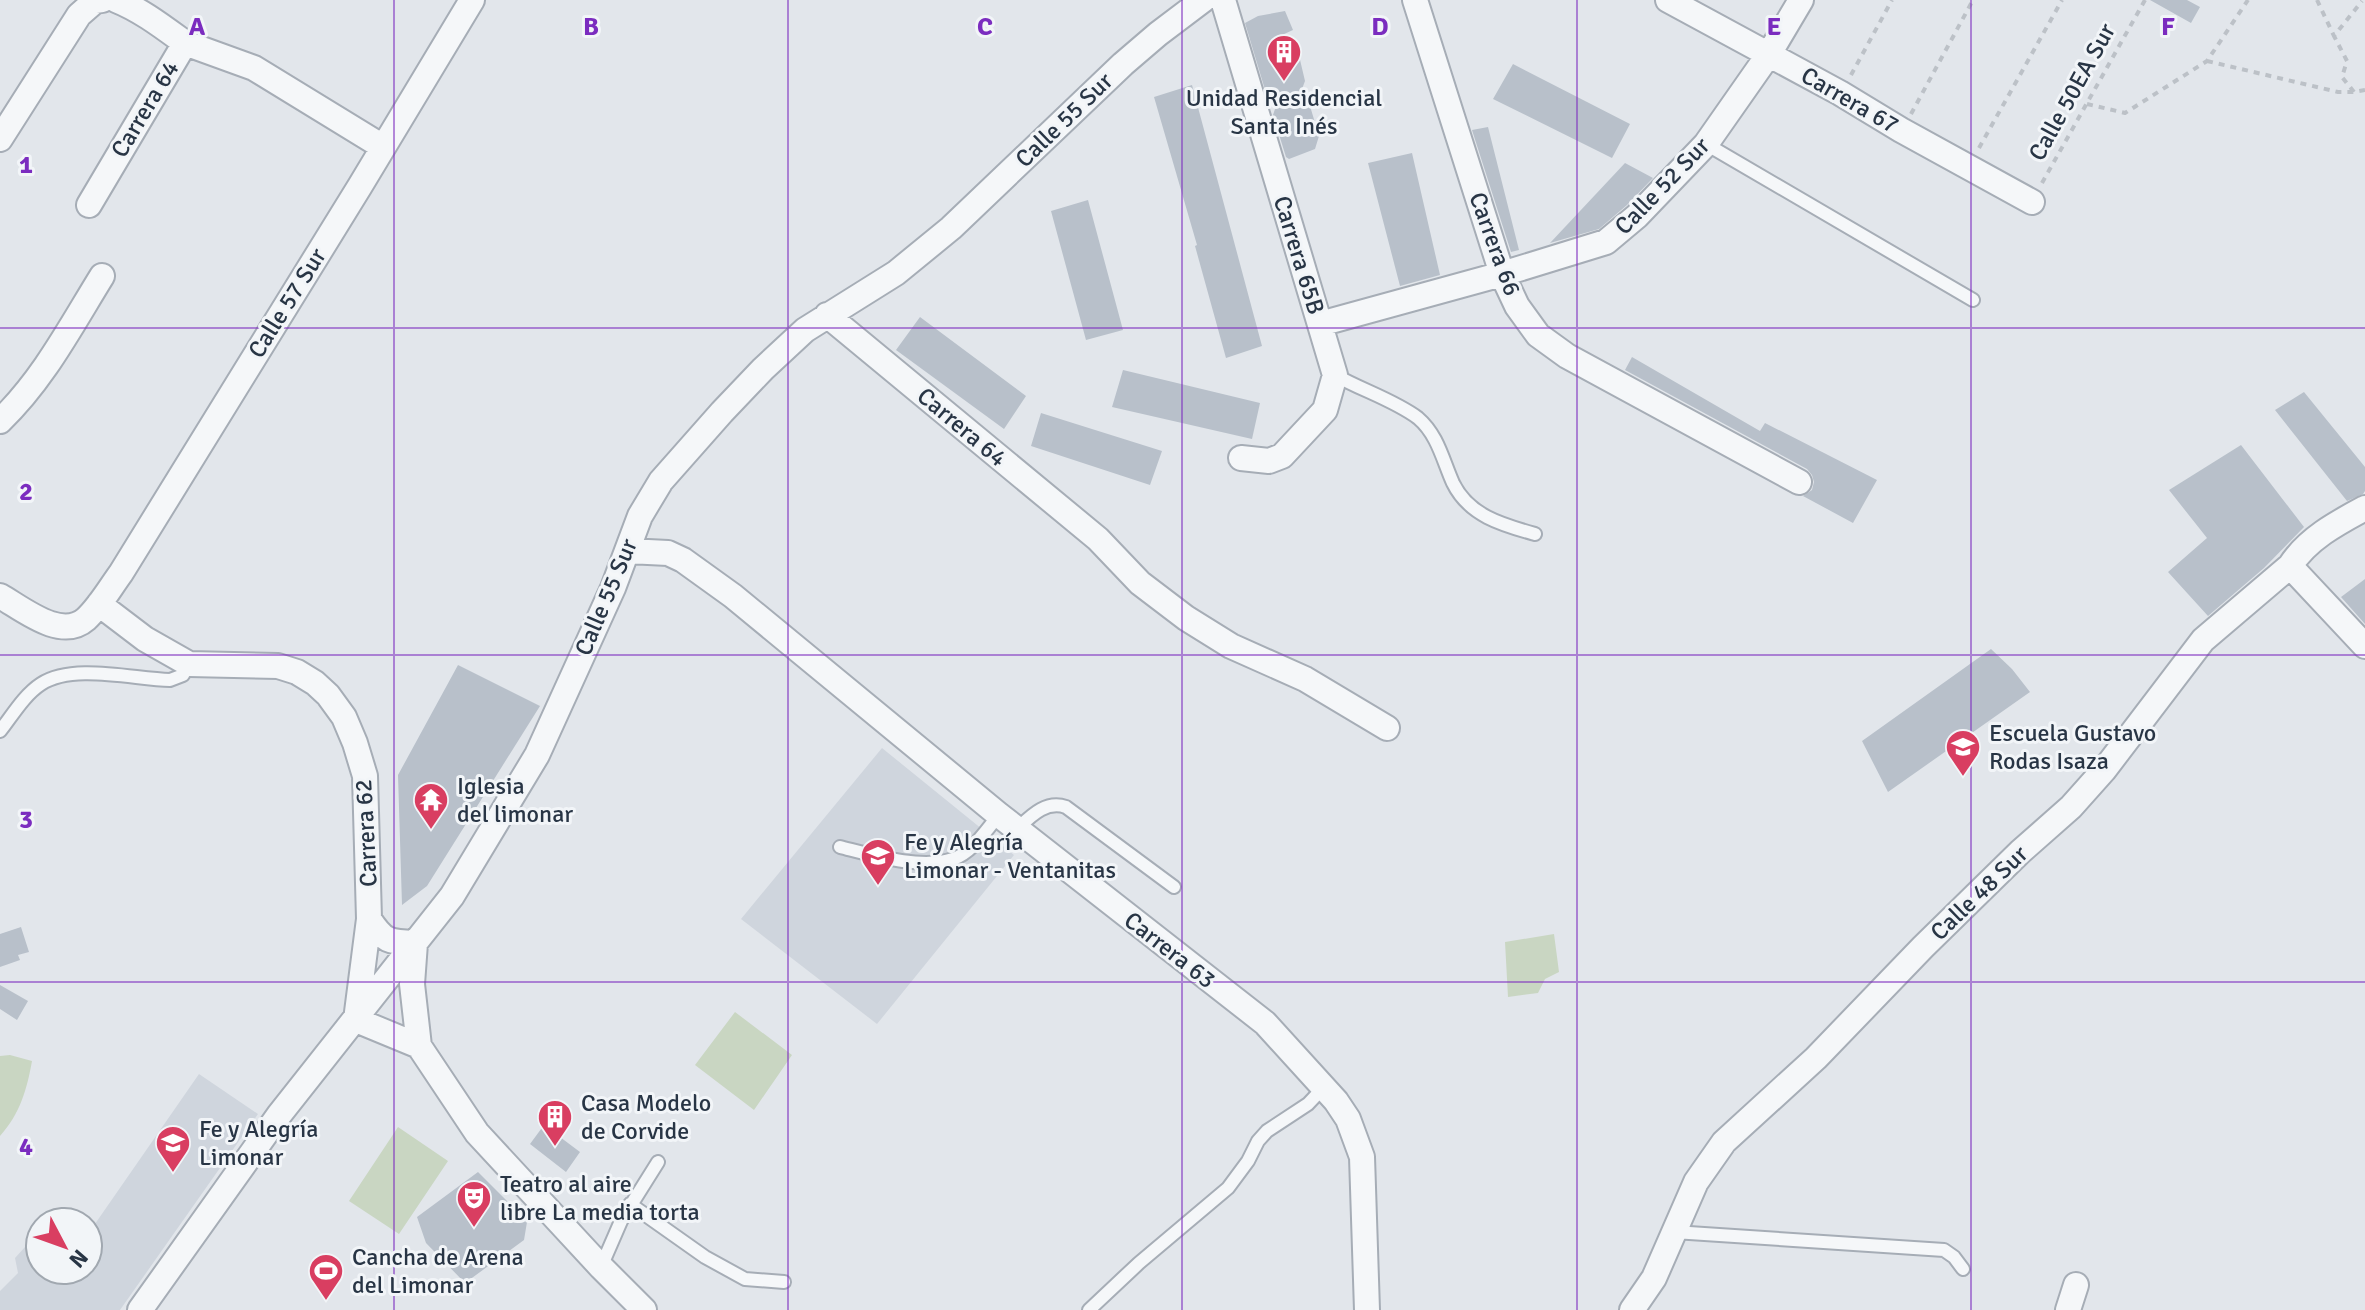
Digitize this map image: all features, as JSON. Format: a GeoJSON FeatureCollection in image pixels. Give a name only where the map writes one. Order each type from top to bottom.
{"type":"FeatureCollection","features":[{"type":"Feature","properties":{"kind":"street"},"geometry":{"type":"LineString","coordinates":[[0,139],[79,15],[95,1],[102,0]]}},
{"type":"Feature","properties":{"kind":"street"},"geometry":{"type":"LineString","coordinates":[[116,0],[130,5],[185,43]]}},
{"type":"Feature","properties":{"kind":"street","name":"Calle 57 Sur"},"geometry":{"type":"LineString","coordinates":[[99,604],[121,573],[472,0]]}},
{"type":"Feature","properties":{"kind":"street","name":"Calle 55 Sur"},"geometry":{"type":"LineString","coordinates":[[140,1310],[279,1115],[452,896],[537,755],[613,588],[640,516],[661,481],[763,369],[805,330],[896,273],[951,228],[1123,64],[1203,0]]}},
{"type":"Feature","properties":{"kind":"street","name":"Carrera 65B"},"geometry":{"type":"LineString","coordinates":[[1223,0],[1335,375]]}},
{"type":"Feature","properties":{"kind":"street","name":"Carrera 66"},"geometry":{"type":"LineString","coordinates":[[1415,0],[1502,274],[1517,306],[1538,335],[1567,356],[1799,482]]}},
{"type":"Feature","properties":{"kind":"street","name":"Carrera 67"},"geometry":{"type":"LineString","coordinates":[[1668,0],[2032,202]]}},
{"type":"Feature","properties":{"kind":"street","name":"Calle 52 Sur"},"geometry":{"type":"LineString","coordinates":[[1320,324],[1606,242],[1637,216],[1706,144],[1769,54],[1801,0]]}},
{"type":"Feature","properties":{"kind":"street","name":"Carrera 64"},"geometry":{"type":"LineString","coordinates":[[89,205],[185,43],[254,68],[383,147]]}},
{"type":"Feature","properties":{"kind":"street"},"geometry":{"type":"LineString","coordinates":[[0,421],[40,376],[102,276]]}},
{"type":"Feature","properties":{"kind":"street","name":"Carrera 64"},"geometry":{"type":"LineString","coordinates":[[827,315],[1098,539],[1140,583],[1186,618],[1231,646],[1305,679],[1387,728]]}},
{"type":"Feature","properties":{"kind":"street"},"geometry":{"type":"LineString","coordinates":[[1241,458],[1269,461],[1282,456],[1325,410],[1335,375]]}},
{"type":"Feature","properties":{"kind":"street","name":"Calle 48 Sur"},"geometry":{"type":"LineString","coordinates":[[1632,1310],[1654,1278],[1696,1182],[1724,1142],[1816,1058],[1923,947],[2071,807],[2104,770],[2203,640],[2290,566],[2297,555],[2324,532],[2365,508]]}},
{"type":"Feature","properties":{"kind":"street","name":"Carrera 63"},"geometry":{"type":"LineString","coordinates":[[628,551],[668,553],[683,560],[733,596],[1008,822],[1265,1023],[1324,1087],[1348,1119],[1362,1157],[1367,1310]]}},
{"type":"Feature","properties":{"kind":"street"},"geometry":{"type":"LineString","coordinates":[[2290,566],[2365,646]]}},
{"type":"Feature","properties":{"kind":"street"},"geometry":{"type":"LineString","coordinates":[[0,596],[48,623],[69,627],[85,621],[99,604]]}},
{"type":"Feature","properties":{"kind":"street","name":"Carrera 62"},"geometry":{"type":"LineString","coordinates":[[99,604],[145,639],[189,664],[278,666],[297,672],[328,695],[344,717],[365,776],[369,919],[356,1020]]}},
{"type":"Feature","properties":{"kind":"street","name":"Carrera 62"},"geometry":{"type":"LineString","coordinates":[[369,919],[380,936],[392,942],[415,943]]}},
{"type":"Feature","properties":{"kind":"street"},"geometry":{"type":"LineString","coordinates":[[415,943],[412,984],[419,1046],[477,1133],[644,1310]]}},
{"type":"Feature","properties":{"kind":"street"},"geometry":{"type":"LineString","coordinates":[[356,1020],[419,1046]]}},
{"type":"Feature","properties":{"kind":"street"},"geometry":{"type":"LineString","coordinates":[[2068,1310],[2076,1285]]}},
{"type":"Feature","properties":{"kind":"lane"},"geometry":{"type":"LineString","coordinates":[[1706,144],[1973,300]]}},
{"type":"Feature","properties":{"kind":"lane"},"geometry":{"type":"LineString","coordinates":[[1335,375],[1418,418],[1431,433],[1459,493],[1480,514],[1503,525],[1535,534]]}},
{"type":"Feature","properties":{"kind":"lane"},"geometry":{"type":"LineString","coordinates":[[0,731],[39,685],[61,676],[170,680],[183,675],[189,664]]}},
{"type":"Feature","properties":{"kind":"lane"},"geometry":{"type":"LineString","coordinates":[[840,847],[888,858],[932,862],[955,858],[1008,822],[1058,804],[1174,887]]}},
{"type":"Feature","properties":{"kind":"lane"},"geometry":{"type":"LineString","coordinates":[[1089,1310],[1139,1263],[1216,1199],[1239,1175],[1267,1131],[1308,1104],[1324,1087]]}},
{"type":"Feature","properties":{"kind":"lane"},"geometry":{"type":"LineString","coordinates":[[601,1267],[630,1204],[658,1162]]}},
{"type":"Feature","properties":{"kind":"lane"},"geometry":{"type":"LineString","coordinates":[[630,1204],[705,1257],[745,1279],[784,1282]]}},
{"type":"Feature","properties":{"kind":"lane"},"geometry":{"type":"LineString","coordinates":[[1674,1232],[1944,1250],[1963,1269]]}},
{"type":"Feature","properties":{"kind":"path"},"geometry":{"type":"LineString","coordinates":[[1840,93],[1892,0]]}},
{"type":"Feature","properties":{"kind":"path"},"geometry":{"type":"LineString","coordinates":[[1901,130],[1973,0]]}},
{"type":"Feature","properties":{"kind":"path"},"geometry":{"type":"LineString","coordinates":[[1968,167],[2062,0]]}},
{"type":"Feature","properties":{"kind":"path","name":"Calle 50EA Sur"},"geometry":{"type":"LineString","coordinates":[[2032,202],[2145,0]]}},
{"type":"Feature","properties":{"kind":"path"},"geometry":{"type":"LineString","coordinates":[[2087,104],[2125,113],[2207,61],[2248,0]]}},
{"type":"Feature","properties":{"kind":"path"},"geometry":{"type":"LineString","coordinates":[[2317,0],[2347,61],[2342,77],[2354,92]]}},
{"type":"Feature","properties":{"kind":"path"},"geometry":{"type":"LineString","coordinates":[[2334,36],[2362,1]]}},
{"type":"Feature","properties":{"kind":"path"},"geometry":{"type":"LineString","coordinates":[[2207,61],[2338,92],[2365,90]]}},
{"type":"Feature","properties":{"kind":"shaded area","name":"Fe y Alegría Limonar - Ventanitas"},"geometry":{"type":"Polygon","coordinates":[[[882,748],[1014,855],[877,1024],[741,919],[882,748]]]}},
{"type":"Feature","properties":{"kind":"shaded area","name":"Fe y Alegría Limonar"},"geometry":{"type":"Polygon","coordinates":[[[199,1074],[258,1114],[120,1310],[0,1310],[0,1291],[18,1273],[15,1258],[24,1248],[24,1286],[104,1286],[104,1211],[199,1074]]]}},
{"type":"Feature","properties":{"kind":"green space"},"geometry":{"type":"Polygon","coordinates":[[[1554,934],[1559,972],[1545,979],[1538,993],[1508,997],[1505,942],[1554,934]]]}},
{"type":"Feature","properties":{"kind":"green space"},"geometry":{"type":"Polygon","coordinates":[[[735,1012],[792,1055],[754,1110],[695,1065],[735,1012]]]}},
{"type":"Feature","properties":{"kind":"green space"},"geometry":{"type":"Polygon","coordinates":[[[10,1055],[32,1061],[22,1101],[0,1136],[0,1056],[10,1055]]]}},
{"type":"Feature","properties":{"kind":"green space"},"geometry":{"type":"Polygon","coordinates":[[[398,1127],[448,1161],[399,1234],[349,1201],[398,1127]]]}},
{"type":"Feature","properties":{"kind":"building"},"geometry":{"type":"Polygon","coordinates":[[[2150,0],[2187,0],[2200,7],[2191,23],[2150,0]]]}},
{"type":"Feature","properties":{"kind":"building","name":"Unidad Residencial Santa Inés"},"geometry":{"type":"Polygon","coordinates":[[[1285,11],[1293,30],[1282,35],[1297,47],[1305,81],[1299,97],[1310,106],[1319,136],[1315,149],[1289,159],[1273,115],[1276,106],[1269,103],[1245,23],[1258,16],[1285,11]]]}},
{"type":"Feature","properties":{"kind":"building"},"geometry":{"type":"Polygon","coordinates":[[[1513,64],[1630,124],[1612,158],[1493,99],[1513,64]]]}},
{"type":"Feature","properties":{"kind":"building"},"geometry":{"type":"Polygon","coordinates":[[[1192,85],[1262,346],[1226,358],[1154,97],[1192,85]]]}},
{"type":"Feature","properties":{"kind":"building"},"geometry":{"type":"Polygon","coordinates":[[[1488,127],[1519,250],[1511,252],[1472,130],[1488,127]]]}},
{"type":"Feature","properties":{"kind":"building"},"geometry":{"type":"Polygon","coordinates":[[[1412,153],[1440,275],[1400,286],[1368,163],[1412,153]]]}},
{"type":"Feature","properties":{"kind":"building"},"geometry":{"type":"Polygon","coordinates":[[[1625,163],[1653,178],[1599,229],[1550,243],[1625,163]]]}},
{"type":"Feature","properties":{"kind":"building"},"geometry":{"type":"Polygon","coordinates":[[[1088,200],[1123,330],[1086,340],[1051,211],[1088,200]]]}},
{"type":"Feature","properties":{"kind":"building"},"geometry":{"type":"Polygon","coordinates":[[[920,317],[1026,396],[1004,429],[896,350],[920,317]]]}},
{"type":"Feature","properties":{"kind":"building"},"geometry":{"type":"Polygon","coordinates":[[[1632,357],[1760,431],[1765,423],[1877,480],[1853,523],[1803,496],[1812,490],[1814,482],[1807,469],[1625,370],[1632,357]]]}},
{"type":"Feature","properties":{"kind":"building"},"geometry":{"type":"Polygon","coordinates":[[[1123,370],[1260,403],[1252,439],[1112,407],[1123,370]]]}},
{"type":"Feature","properties":{"kind":"building"},"geometry":{"type":"Polygon","coordinates":[[[2304,392],[2365,467],[2363,494],[2347,501],[2275,410],[2304,392]]]}},
{"type":"Feature","properties":{"kind":"building"},"geometry":{"type":"Polygon","coordinates":[[[1041,413],[1162,451],[1150,485],[1031,446],[1041,413]]]}},
{"type":"Feature","properties":{"kind":"building"},"geometry":{"type":"Polygon","coordinates":[[[2241,445],[2304,527],[2264,568],[2208,616],[2168,572],[2207,538],[2169,490],[2241,445]]]}},
{"type":"Feature","properties":{"kind":"building"},"geometry":{"type":"Polygon","coordinates":[[[2365,579],[2365,624],[2341,597],[2365,579]]]}},
{"type":"Feature","properties":{"kind":"building"},"geometry":{"type":"Polygon","coordinates":[[[1991,649],[2030,692],[1888,792],[1862,741],[1991,649]]]}},
{"type":"Feature","properties":{"kind":"building","name":"Iglesia del limonar"},"geometry":{"type":"Polygon","coordinates":[[[458,665],[540,706],[427,886],[402,905],[398,775],[458,665]]]}},
{"type":"Feature","properties":{"kind":"building"},"geometry":{"type":"Polygon","coordinates":[[[21,927],[29,952],[18,955],[20,960],[0,967],[0,934],[21,927]]]}},
{"type":"Feature","properties":{"kind":"building"},"geometry":{"type":"Polygon","coordinates":[[[0,985],[28,1001],[17,1020],[0,1009],[0,985]]]}},
{"type":"Feature","properties":{"kind":"building","name":"Casa Modelo de Corvide"},"geometry":{"type":"Polygon","coordinates":[[[544,1125],[580,1152],[566,1172],[530,1144],[544,1125]]]}},
{"type":"Feature","properties":{"kind":"building","name":"Teatro al aire libre La media torta"},"geometry":{"type":"Polygon","coordinates":[[[478,1172],[512,1206],[528,1216],[524,1240],[465,1283],[426,1243],[417,1217],[478,1172]]]}},
{"type":"Feature","properties":{"kind":"place","name":"Unidad Residencial Santa Inés"},"geometry":{"type":"Point","coordinates":[1284,83]}},
{"type":"Feature","properties":{"kind":"place","name":"Escuela Gustavo Rodas Isaza"},"geometry":{"type":"Point","coordinates":[1963,778]}},
{"type":"Feature","properties":{"kind":"place","name":"Iglesia del limonar"},"geometry":{"type":"Point","coordinates":[431,831]}},
{"type":"Feature","properties":{"kind":"place","name":"Fe y Alegría Limonar - Ventanitas"},"geometry":{"type":"Point","coordinates":[878,887]}},
{"type":"Feature","properties":{"kind":"place","name":"Casa Modelo de Corvide"},"geometry":{"type":"Point","coordinates":[555,1148]}},
{"type":"Feature","properties":{"kind":"place","name":"Fe y Alegría Limonar"},"geometry":{"type":"Point","coordinates":[173,1174]}},
{"type":"Feature","properties":{"kind":"place","name":"Teatro al aire libre La media torta"},"geometry":{"type":"Point","coordinates":[474,1229]}},
{"type":"Feature","properties":{"kind":"place","name":"Cancha de Arena del Limonar"},"geometry":{"type":"Point","coordinates":[326,1302]}}]}
